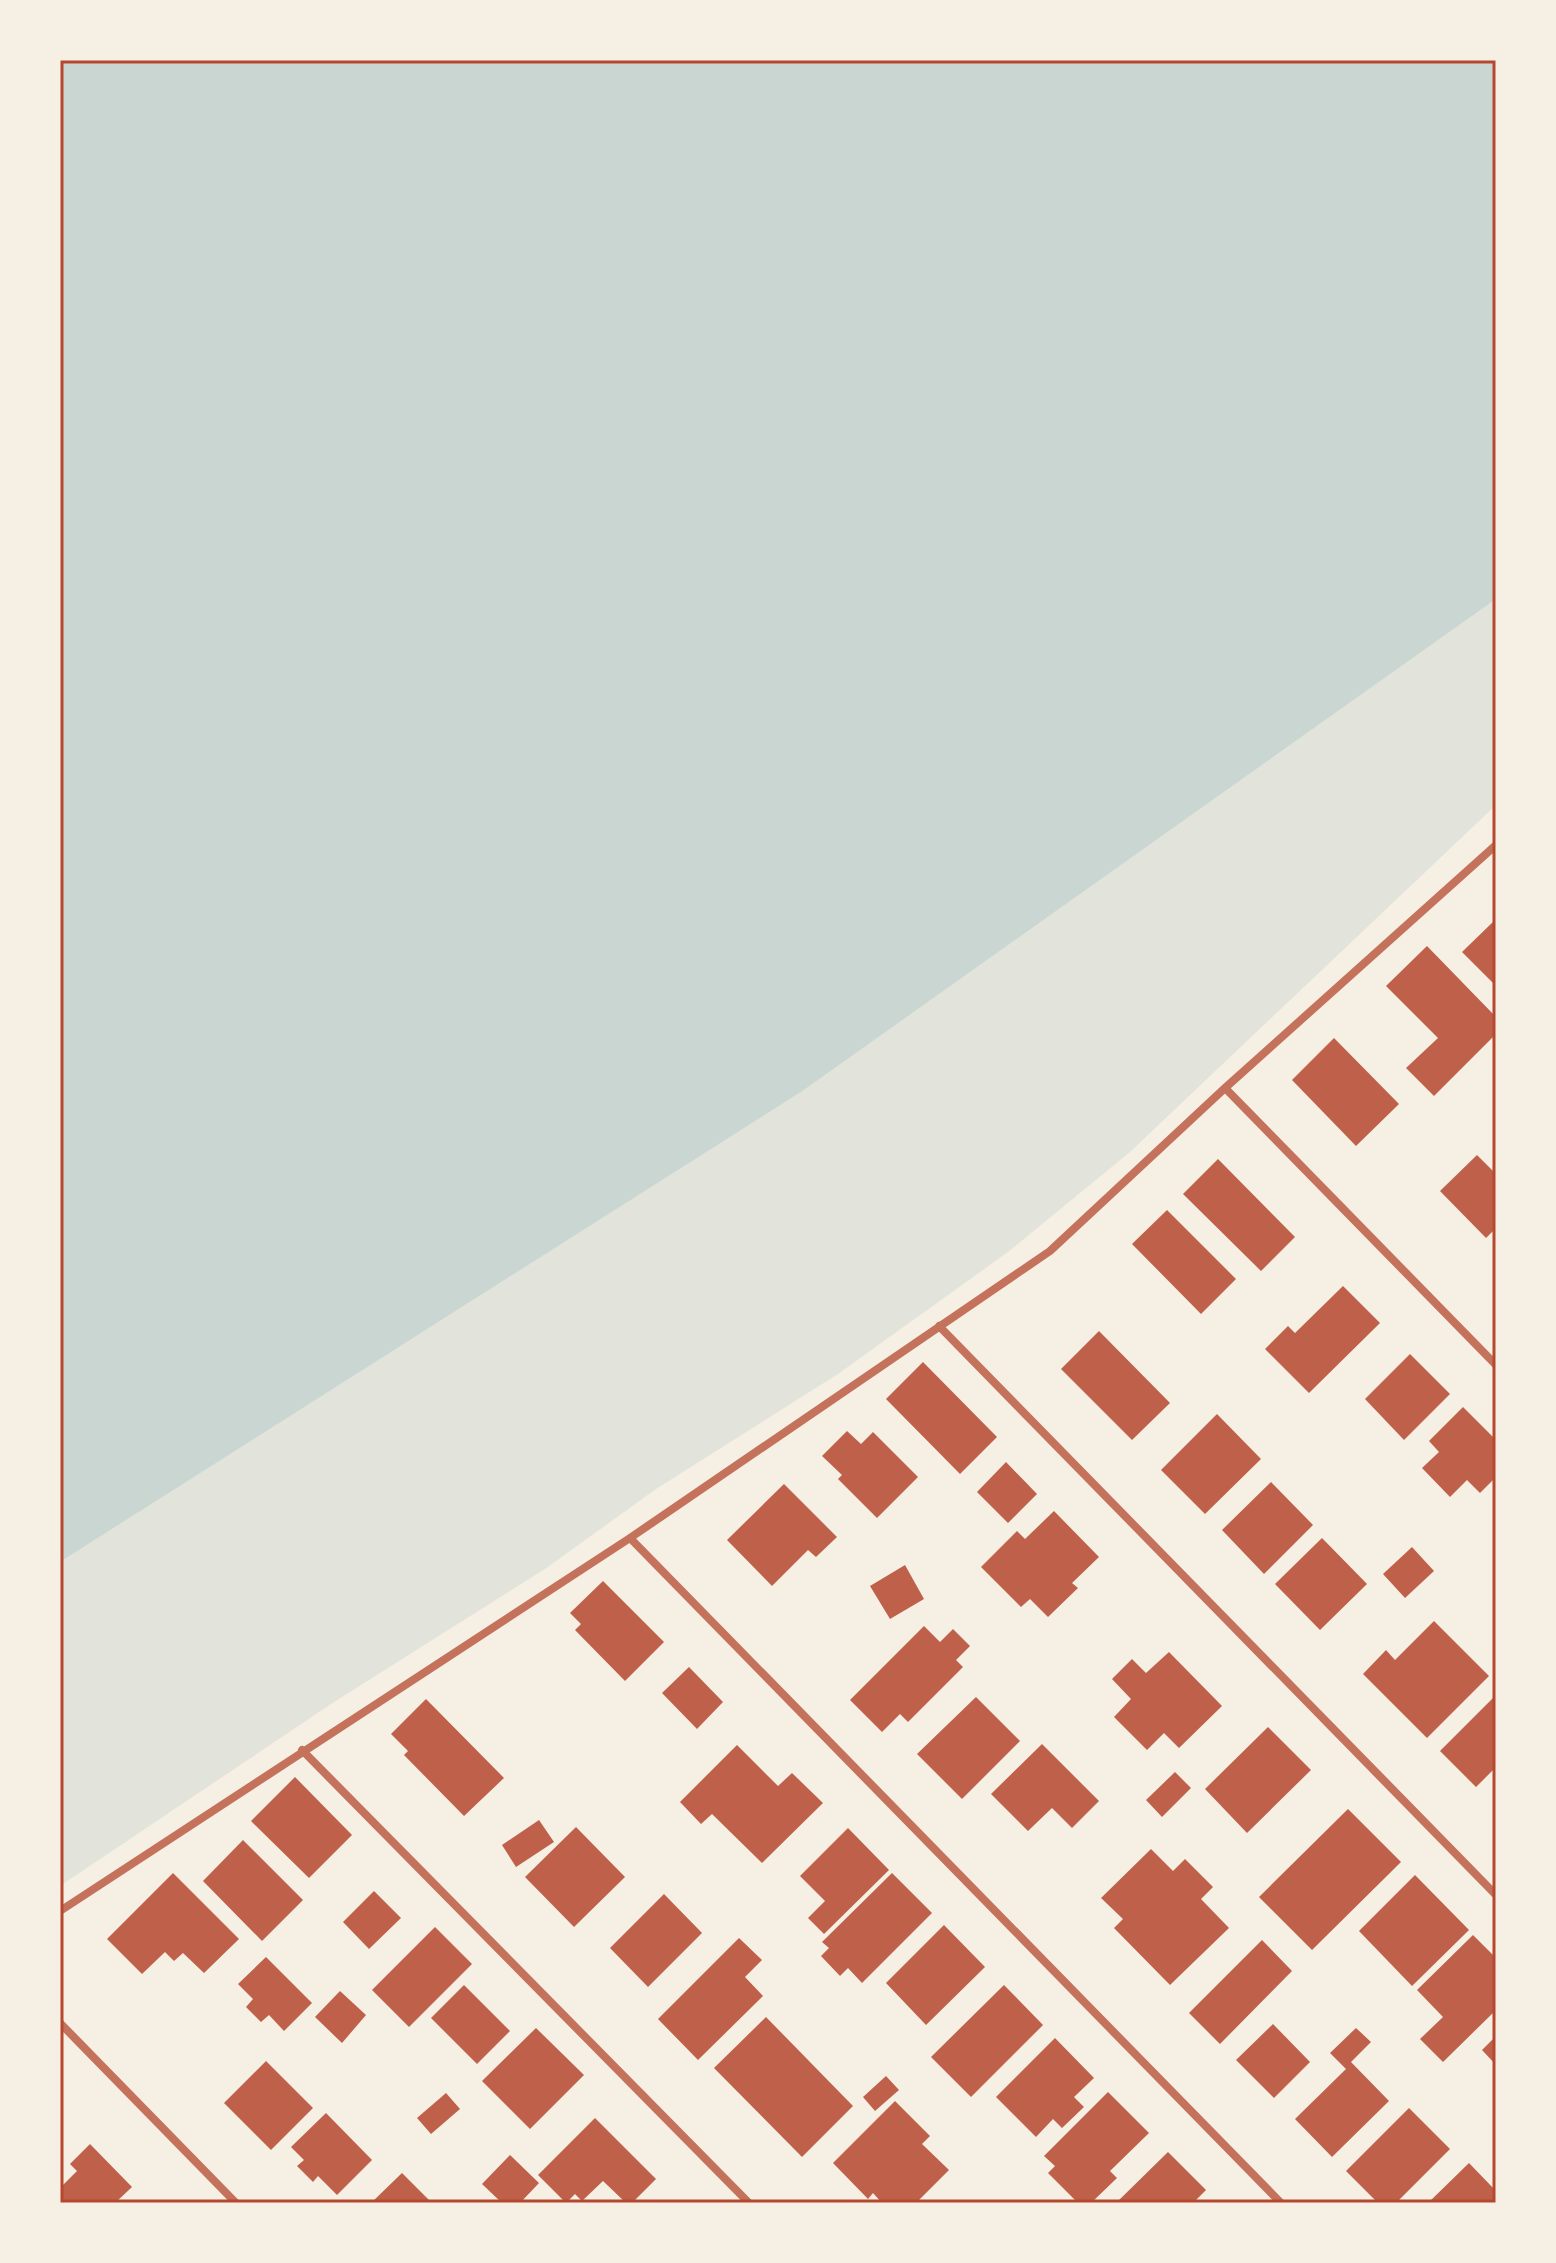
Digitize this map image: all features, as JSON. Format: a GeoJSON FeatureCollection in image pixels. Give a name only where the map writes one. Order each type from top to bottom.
{"type":"FeatureCollection","features":[{"type":"Feature","properties":{"kind":"street"},"geometry":{"type":"LineString","coordinates":[[60,1911],[630,1538],[1050,1251],[1225,1088],[1496,845]]}},
{"type":"Feature","properties":{"kind":"street"},"geometry":{"type":"LineString","coordinates":[[1225,1088],[1496,1365]]}},
{"type":"Feature","properties":{"kind":"street"},"geometry":{"type":"LineString","coordinates":[[939,1326],[1496,1895]]}},
{"type":"Feature","properties":{"kind":"street"},"geometry":{"type":"LineString","coordinates":[[630,1538],[1281,2203]]}},
{"type":"Feature","properties":{"kind":"street"},"geometry":{"type":"LineString","coordinates":[[302,1750],[749,2203]]}},
{"type":"Feature","properties":{"kind":"street"},"geometry":{"type":"LineString","coordinates":[[60,2023],[236,2203]]}},
{"type":"Feature","properties":{"kind":"shaded area"},"geometry":{"type":"Polygon","coordinates":[[[60,60],[1496,60],[1496,599],[801,1092],[60,1562],[60,60]]]}},
{"type":"Feature","properties":{"kind":"shaded area"},"geometry":{"type":"Polygon","coordinates":[[[1496,599],[1496,805],[1130,1152],[1008,1252],[838,1374],[656,1489],[545,1569],[334,1702],[60,1886],[60,1562],[801,1092],[1496,599]]]}},
{"type":"Feature","properties":{"kind":"building"},"geometry":{"type":"Polygon","coordinates":[[[1496,919],[1496,986],[1462,952],[1496,919]]]}},
{"type":"Feature","properties":{"kind":"building"},"geometry":{"type":"Polygon","coordinates":[[[1427,946],[1496,1017],[1496,1034],[1434,1096],[1406,1068],[1438,1038],[1386,986],[1427,946]]]}},
{"type":"Feature","properties":{"kind":"building"},"geometry":{"type":"Polygon","coordinates":[[[1334,1038],[1399,1104],[1356,1146],[1292,1080],[1334,1038]]]}},
{"type":"Feature","properties":{"kind":"building"},"geometry":{"type":"Polygon","coordinates":[[[1477,1155],[1496,1174],[1496,1228],[1486,1238],[1440,1191],[1477,1155]]]}},
{"type":"Feature","properties":{"kind":"building"},"geometry":{"type":"Polygon","coordinates":[[[1218,1159],[1295,1237],[1261,1271],[1183,1194],[1218,1159]]]}},
{"type":"Feature","properties":{"kind":"building"},"geometry":{"type":"Polygon","coordinates":[[[1167,1210],[1236,1279],[1201,1314],[1132,1244],[1167,1210]]]}},
{"type":"Feature","properties":{"kind":"building"},"geometry":{"type":"Polygon","coordinates":[[[1343,1286],[1380,1323],[1309,1393],[1265,1349],[1288,1326],[1295,1333],[1343,1286]]]}},
{"type":"Feature","properties":{"kind":"building"},"geometry":{"type":"Polygon","coordinates":[[[1099,1331],[1170,1403],[1132,1440],[1061,1369],[1099,1331]]]}},
{"type":"Feature","properties":{"kind":"building"},"geometry":{"type":"Polygon","coordinates":[[[1410,1354],[1450,1394],[1404,1440],[1365,1399],[1410,1354]]]}},
{"type":"Feature","properties":{"kind":"building"},"geometry":{"type":"Polygon","coordinates":[[[923,1362],[997,1437],[960,1474],[886,1399],[923,1362]]]}},
{"type":"Feature","properties":{"kind":"building"},"geometry":{"type":"Polygon","coordinates":[[[1463,1407],[1496,1440],[1496,1477],[1480,1493],[1467,1480],[1450,1497],[1422,1468],[1439,1452],[1429,1441],[1463,1407]]]}},
{"type":"Feature","properties":{"kind":"building"},"geometry":{"type":"Polygon","coordinates":[[[1217,1414],[1261,1459],[1205,1514],[1161,1470],[1217,1414]]]}},
{"type":"Feature","properties":{"kind":"building"},"geometry":{"type":"Polygon","coordinates":[[[847,1431],[861,1444],[873,1432],[918,1477],[877,1518],[838,1479],[842,1475],[822,1456],[847,1431]]]}},
{"type":"Feature","properties":{"kind":"building"},"geometry":{"type":"Polygon","coordinates":[[[1006,1462],[1037,1494],[1008,1523],[977,1492],[1006,1462]]]}},
{"type":"Feature","properties":{"kind":"building"},"geometry":{"type":"Polygon","coordinates":[[[1271,1482],[1313,1525],[1264,1574],[1222,1530],[1271,1482]]]}},
{"type":"Feature","properties":{"kind":"building"},"geometry":{"type":"Polygon","coordinates":[[[784,1484],[837,1537],[816,1557],[808,1550],[772,1586],[727,1540],[784,1484]]]}},
{"type":"Feature","properties":{"kind":"building"},"geometry":{"type":"Polygon","coordinates":[[[1054,1511],[1099,1557],[1072,1583],[1078,1588],[1048,1617],[1030,1599],[1021,1607],[981,1567],[1017,1531],[1025,1539],[1054,1511]]]}},
{"type":"Feature","properties":{"kind":"building"},"geometry":{"type":"Polygon","coordinates":[[[1322,1538],[1367,1584],[1320,1630],[1275,1584],[1322,1538]]]}},
{"type":"Feature","properties":{"kind":"building"},"geometry":{"type":"Polygon","coordinates":[[[1412,1547],[1434,1571],[1405,1598],[1383,1574],[1412,1547]]]}},
{"type":"Feature","properties":{"kind":"building"},"geometry":{"type":"Polygon","coordinates":[[[905,1565],[924,1599],[890,1619],[870,1586],[905,1565]]]}},
{"type":"Feature","properties":{"kind":"building"},"geometry":{"type":"Polygon","coordinates":[[[603,1581],[664,1642],[625,1681],[575,1630],[581,1624],[570,1613],[603,1581]]]}},
{"type":"Feature","properties":{"kind":"building"},"geometry":{"type":"Polygon","coordinates":[[[1434,1621],[1489,1676],[1427,1738],[1363,1674],[1386,1650],[1395,1660],[1434,1621]]]}},
{"type":"Feature","properties":{"kind":"building"},"geometry":{"type":"Polygon","coordinates":[[[924,1626],[940,1642],[953,1629],[970,1646],[956,1660],[963,1667],[908,1722],[900,1714],[882,1732],[850,1700],[924,1626]]]}},
{"type":"Feature","properties":{"kind":"building"},"geometry":{"type":"Polygon","coordinates":[[[1169,1652],[1222,1706],[1179,1748],[1164,1733],[1147,1750],[1114,1717],[1131,1699],[1112,1679],[1132,1659],[1146,1673],[1169,1652]]]}},
{"type":"Feature","properties":{"kind":"building"},"geometry":{"type":"Polygon","coordinates":[[[689,1667],[723,1702],[697,1729],[662,1693],[689,1667]]]}},
{"type":"Feature","properties":{"kind":"building"},"geometry":{"type":"Polygon","coordinates":[[[1496,1695],[1496,1767],[1476,1787],[1440,1751],[1496,1695]]]}},
{"type":"Feature","properties":{"kind":"building"},"geometry":{"type":"Polygon","coordinates":[[[976,1697],[1020,1741],[962,1799],[917,1754],[976,1697]]]}},
{"type":"Feature","properties":{"kind":"building"},"geometry":{"type":"Polygon","coordinates":[[[426,1699],[504,1778],[464,1816],[404,1755],[408,1751],[391,1734],[426,1699]]]}},
{"type":"Feature","properties":{"kind":"building"},"geometry":{"type":"Polygon","coordinates":[[[1268,1727],[1311,1770],[1247,1833],[1205,1789],[1268,1727]]]}},
{"type":"Feature","properties":{"kind":"building"},"geometry":{"type":"Polygon","coordinates":[[[1042,1744],[1099,1801],[1072,1828],[1052,1808],[1028,1831],[991,1794],[1042,1744]]]}},
{"type":"Feature","properties":{"kind":"building"},"geometry":{"type":"Polygon","coordinates":[[[737,1745],[778,1786],[792,1773],[823,1803],[762,1863],[712,1814],[701,1824],[680,1802],[737,1745]]]}},
{"type":"Feature","properties":{"kind":"building"},"geometry":{"type":"Polygon","coordinates":[[[1175,1772],[1191,1788],[1162,1817],[1146,1800],[1175,1772]]]}},
{"type":"Feature","properties":{"kind":"building"},"geometry":{"type":"Polygon","coordinates":[[[295,1777],[352,1835],[309,1878],[251,1821],[295,1777]]]}},
{"type":"Feature","properties":{"kind":"building"},"geometry":{"type":"Polygon","coordinates":[[[1348,1809],[1401,1862],[1312,1950],[1259,1897],[1348,1809]]]}},
{"type":"Feature","properties":{"kind":"building"},"geometry":{"type":"Polygon","coordinates":[[[539,1820],[554,1842],[516,1867],[502,1845],[539,1820]]]}},
{"type":"Feature","properties":{"kind":"building"},"geometry":{"type":"Polygon","coordinates":[[[576,1827],[625,1877],[574,1927],[525,1877],[576,1827]]]}},
{"type":"Feature","properties":{"kind":"building"},"geometry":{"type":"Polygon","coordinates":[[[848,1828],[889,1870],[824,1934],[808,1918],[825,1901],[800,1876],[848,1828]]]}},
{"type":"Feature","properties":{"kind":"building"},"geometry":{"type":"Polygon","coordinates":[[[243,1840],[303,1900],[262,1941],[203,1881],[243,1840]]]}},
{"type":"Feature","properties":{"kind":"building"},"geometry":{"type":"Polygon","coordinates":[[[1151,1849],[1173,1871],[1185,1859],[1213,1887],[1201,1899],[1229,1928],[1170,1985],[1114,1928],[1123,1919],[1101,1898],[1151,1849]]]}},
{"type":"Feature","properties":{"kind":"building"},"geometry":{"type":"Polygon","coordinates":[[[173,1873],[239,1939],[204,1973],[183,1953],[174,1961],[165,1952],[142,1974],[107,1939],[173,1873]]]}},
{"type":"Feature","properties":{"kind":"building"},"geometry":{"type":"Polygon","coordinates":[[[892,1873],[932,1913],[862,1983],[848,1968],[840,1976],[821,1956],[829,1948],[822,1942],[892,1873]]]}},
{"type":"Feature","properties":{"kind":"building"},"geometry":{"type":"Polygon","coordinates":[[[1415,1875],[1469,1930],[1412,1986],[1359,1931],[1415,1875]]]}},
{"type":"Feature","properties":{"kind":"building"},"geometry":{"type":"Polygon","coordinates":[[[374,1891],[401,1918],[369,1949],[343,1922],[374,1891]]]}},
{"type":"Feature","properties":{"kind":"building"},"geometry":{"type":"Polygon","coordinates":[[[664,1894],[702,1933],[648,1987],[610,1948],[664,1894]]]}},
{"type":"Feature","properties":{"kind":"building"},"geometry":{"type":"Polygon","coordinates":[[[944,1925],[985,1967],[926,2025],[886,1983],[944,1925]]]}},
{"type":"Feature","properties":{"kind":"building"},"geometry":{"type":"Polygon","coordinates":[[[435,1927],[472,1964],[409,2027],[372,1990],[435,1927]]]}},
{"type":"Feature","properties":{"kind":"building"},"geometry":{"type":"Polygon","coordinates":[[[1473,1935],[1496,1958],[1496,2010],[1443,2062],[1420,2039],[1443,2017],[1417,1990],[1473,1935]]]}},
{"type":"Feature","properties":{"kind":"building"},"geometry":{"type":"Polygon","coordinates":[[[739,1938],[762,1960],[745,1977],[763,1996],[698,2060],[658,2019],[739,1938]]]}},
{"type":"Feature","properties":{"kind":"building"},"geometry":{"type":"Polygon","coordinates":[[[1262,1940],[1292,1971],[1220,2044],[1189,2013],[1262,1940]]]}},
{"type":"Feature","properties":{"kind":"building"},"geometry":{"type":"Polygon","coordinates":[[[266,1957],[312,2003],[284,2031],[269,2015],[261,2022],[246,2007],[253,1999],[238,1984],[266,1957]]]}},
{"type":"Feature","properties":{"kind":"building"},"geometry":{"type":"Polygon","coordinates":[[[464,1985],[510,2031],[477,2064],[431,2018],[464,1985]]]}},
{"type":"Feature","properties":{"kind":"building"},"geometry":{"type":"Polygon","coordinates":[[[1004,1985],[1043,2025],[971,2097],[931,2057],[1004,1985]]]}},
{"type":"Feature","properties":{"kind":"building"},"geometry":{"type":"Polygon","coordinates":[[[340,1991],[366,2015],[342,2043],[315,2017],[340,1991]]]}},
{"type":"Feature","properties":{"kind":"building"},"geometry":{"type":"Polygon","coordinates":[[[766,2017],[853,2106],[802,2157],[714,2068],[766,2017]]]}},
{"type":"Feature","properties":{"kind":"building"},"geometry":{"type":"Polygon","coordinates":[[[1273,2024],[1310,2062],[1274,2098],[1236,2060],[1273,2024]]]}},
{"type":"Feature","properties":{"kind":"building"},"geometry":{"type":"Polygon","coordinates":[[[536,2028],[584,2075],[530,2129],[482,2081],[536,2028]]]}},
{"type":"Feature","properties":{"kind":"building"},"geometry":{"type":"Polygon","coordinates":[[[1356,2028],[1371,2042],[1351,2062],[1389,2101],[1332,2157],[1295,2119],[1346,2069],[1330,2053],[1356,2028]]]}},
{"type":"Feature","properties":{"kind":"building"},"geometry":{"type":"Polygon","coordinates":[[[1496,2036],[1496,2065],[1482,2050],[1496,2036]]]}},
{"type":"Feature","properties":{"kind":"building"},"geometry":{"type":"Polygon","coordinates":[[[1055,2038],[1094,2078],[1074,2097],[1084,2107],[1062,2128],[1053,2119],[1036,2137],[996,2097],[1055,2038]]]}},
{"type":"Feature","properties":{"kind":"building"},"geometry":{"type":"Polygon","coordinates":[[[266,2061],[313,2108],[271,2150],[224,2103],[266,2061]]]}},
{"type":"Feature","properties":{"kind":"building"},"geometry":{"type":"Polygon","coordinates":[[[886,2076],[899,2090],[875,2111],[863,2097],[886,2076]]]}},
{"type":"Feature","properties":{"kind":"building"},"geometry":{"type":"Polygon","coordinates":[[[1108,2092],[1149,2133],[1110,2171],[1117,2178],[1091,2203],[1078,2203],[1048,2173],[1055,2166],[1044,2156],[1108,2092]]]}},
{"type":"Feature","properties":{"kind":"building"},"geometry":{"type":"Polygon","coordinates":[[[446,2093],[460,2109],[431,2134],[417,2118],[446,2093]]]}},
{"type":"Feature","properties":{"kind":"building"},"geometry":{"type":"Polygon","coordinates":[[[895,2101],[930,2136],[922,2144],[949,2170],[916,2203],[882,2203],[873,2193],[868,2199],[833,2163],[895,2101]]]}},
{"type":"Feature","properties":{"kind":"building"},"geometry":{"type":"Polygon","coordinates":[[[1409,2108],[1450,2149],[1396,2203],[1378,2203],[1346,2171],[1409,2108]]]}},
{"type":"Feature","properties":{"kind":"building"},"geometry":{"type":"Polygon","coordinates":[[[326,2113],[372,2160],[337,2195],[318,2176],[313,2182],[297,2166],[304,2160],[291,2147],[326,2113]]]}},
{"type":"Feature","properties":{"kind":"building"},"geometry":{"type":"Polygon","coordinates":[[[595,2118],[656,2179],[632,2203],[626,2203],[603,2181],[582,2201],[575,2194],[566,2203],[538,2175],[595,2118]]]}},
{"type":"Feature","properties":{"kind":"building"},"geometry":{"type":"Polygon","coordinates":[[[90,2144],[132,2187],[115,2203],[60,2203],[60,2188],[77,2171],[70,2164],[90,2144]]]}},
{"type":"Feature","properties":{"kind":"building"},"geometry":{"type":"Polygon","coordinates":[[[1168,2152],[1206,2190],[1193,2203],[1116,2203],[1168,2152]]]}},
{"type":"Feature","properties":{"kind":"building"},"geometry":{"type":"Polygon","coordinates":[[[510,2155],[539,2183],[520,2203],[502,2203],[482,2184],[510,2155]]]}},
{"type":"Feature","properties":{"kind":"building"},"geometry":{"type":"Polygon","coordinates":[[[1469,2163],[1496,2191],[1495,2203],[1428,2203],[1469,2163]]]}},
{"type":"Feature","properties":{"kind":"building"},"geometry":{"type":"Polygon","coordinates":[[[402,2173],[432,2203],[371,2203],[402,2173]]]}}]}
